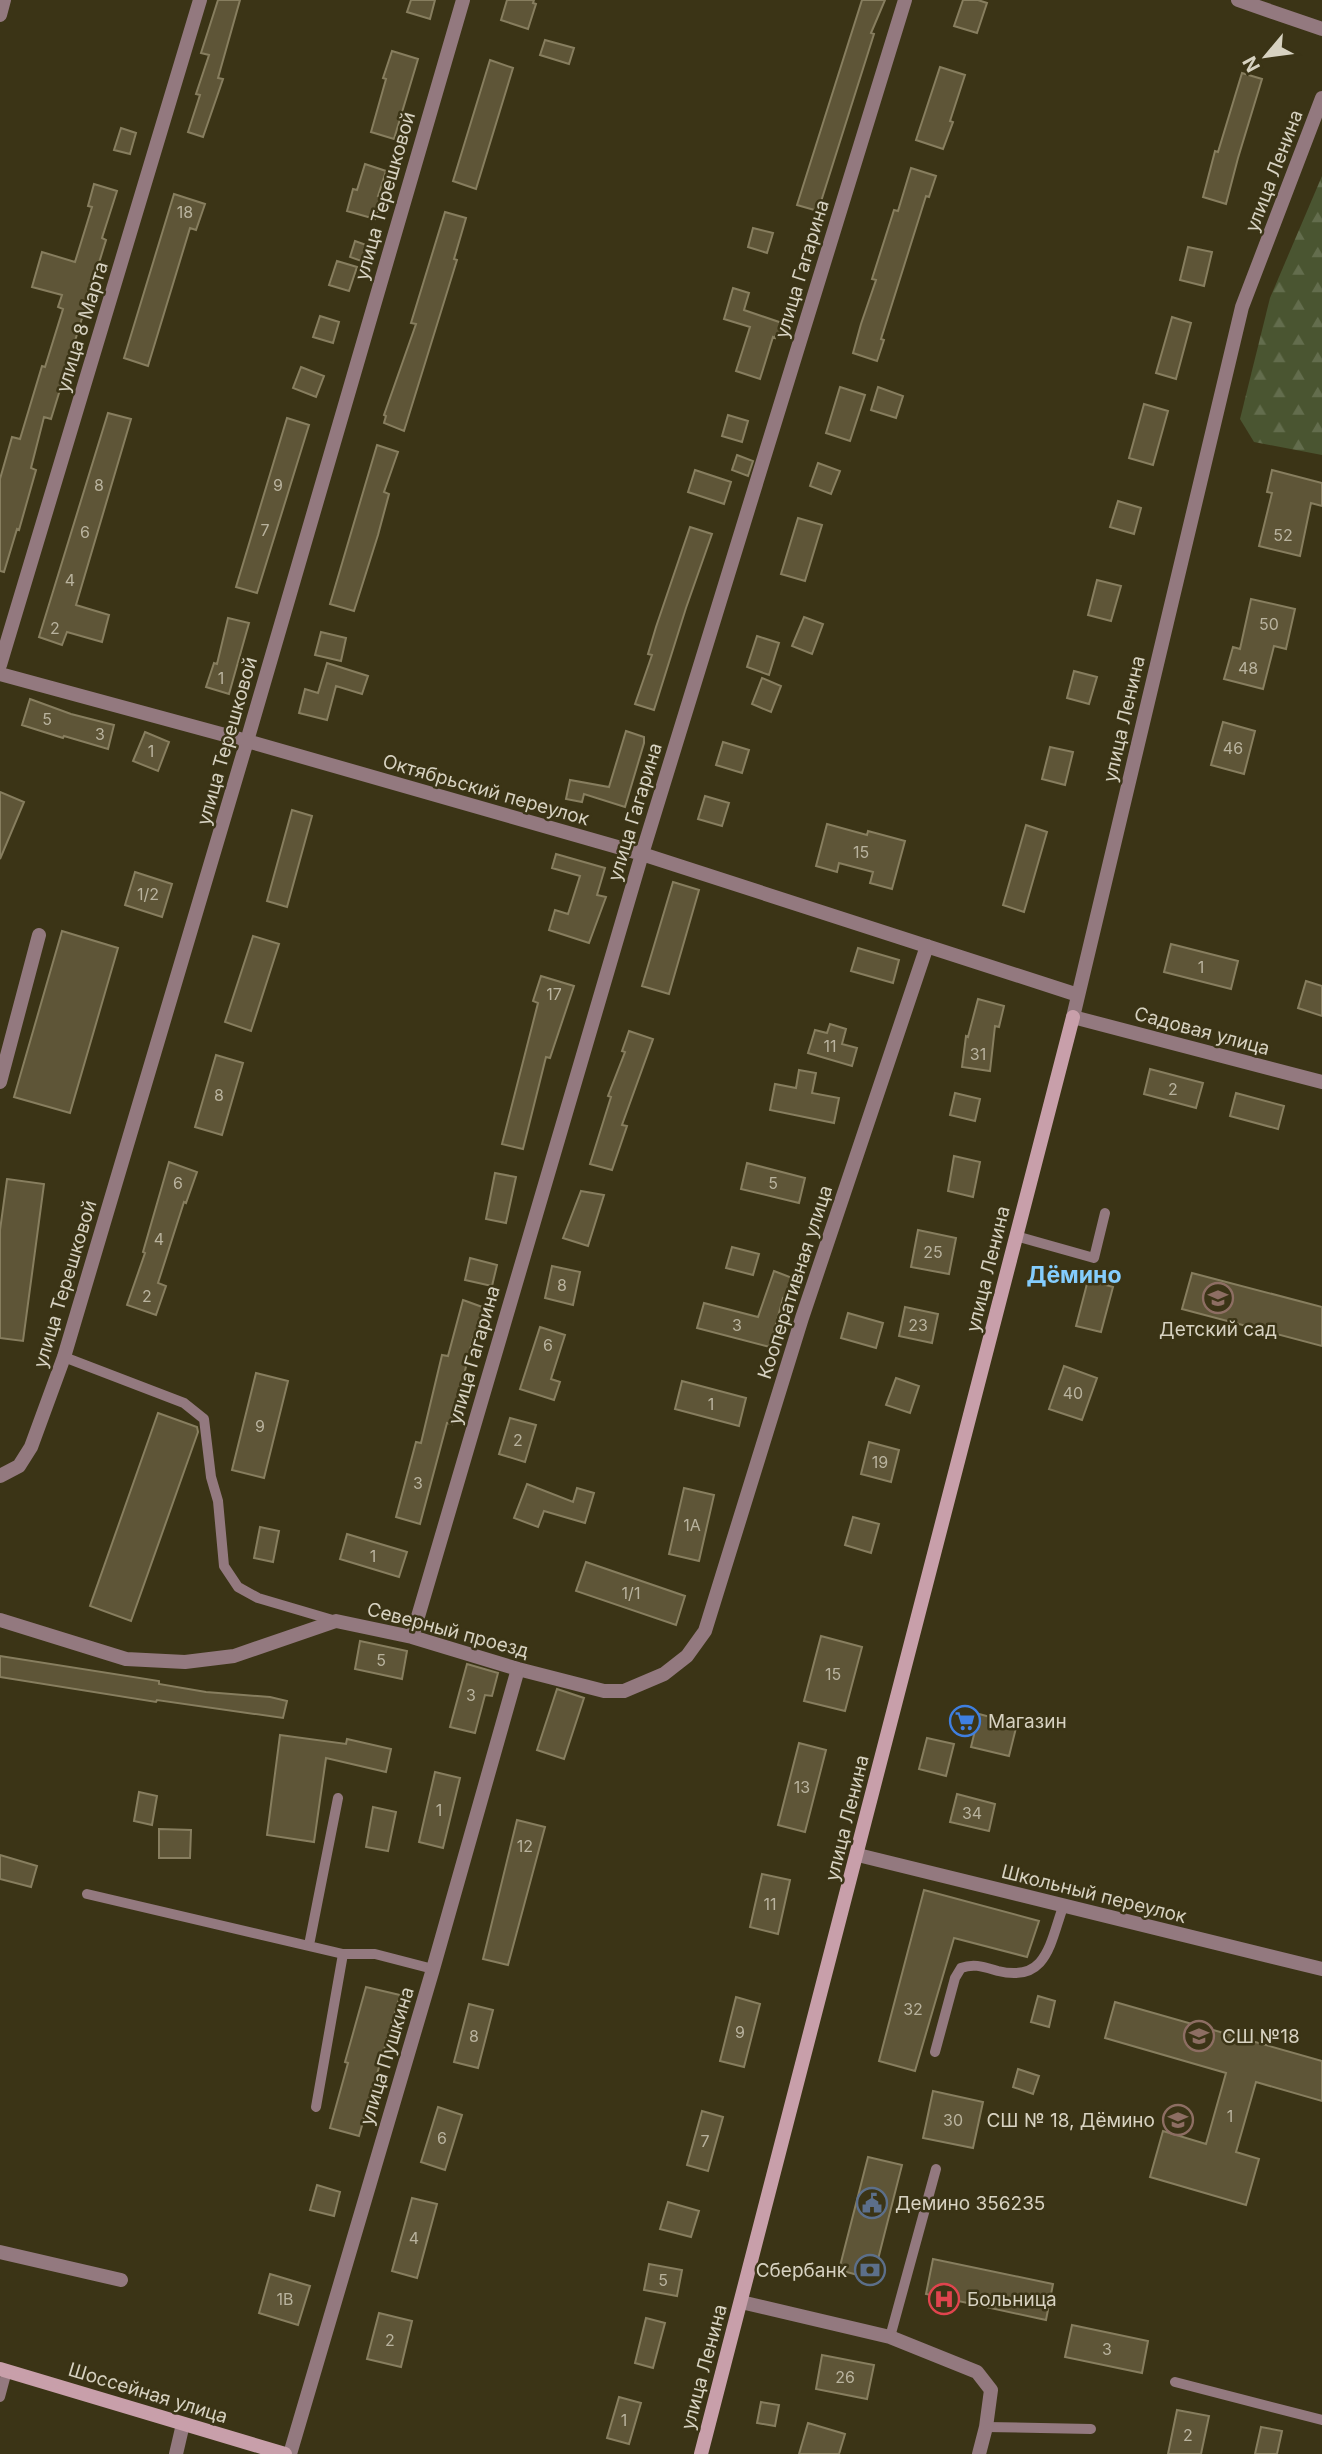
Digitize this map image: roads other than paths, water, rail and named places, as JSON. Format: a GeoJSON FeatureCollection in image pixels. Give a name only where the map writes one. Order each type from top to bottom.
{"type":"FeatureCollection","features":[{"type":"Feature","properties":{"kind":"street"},"geometry":{"type":"LineString","coordinates":[[0,15],[4,0]]}},
{"type":"Feature","properties":{"kind":"street","name":"улица 8 Марта"},"geometry":{"type":"LineString","coordinates":[[0,664],[200,0]]}},
{"type":"Feature","properties":{"kind":"street","name":"улица Терешковой"},"geometry":{"type":"LineString","coordinates":[[0,1476],[19,1466],[31,1447],[64,1357],[463,0]]}},
{"type":"Feature","properties":{"kind":"street","name":"улица Гагарина"},"geometry":{"type":"LineString","coordinates":[[411,1637],[642,854],[905,0]]}},
{"type":"Feature","properties":{"kind":"street"},"geometry":{"type":"LineString","coordinates":[[1238,0],[1322,29]]}},
{"type":"Feature","properties":{"kind":"street","name":"улица Ленина"},"geometry":{"type":"LineString","coordinates":[[701,2454],[1073,1017],[1242,307],[1322,98]]}},
{"type":"Feature","properties":{"kind":"street","name":"Октябрьский переулок"},"geometry":{"type":"LineString","coordinates":[[0,674],[247,741],[642,854],[1078,995]]}},
{"type":"Feature","properties":{"kind":"street"},"geometry":{"type":"LineString","coordinates":[[0,1082],[39,935]]}},
{"type":"Feature","properties":{"kind":"street","name":"Кооперативная улица"},"geometry":{"type":"LineString","coordinates":[[705,1631],[802,1318],[927,946]]}},
{"type":"Feature","properties":{"kind":"street","name":"Садовая улица"},"geometry":{"type":"LineString","coordinates":[[1073,1017],[1322,1082]]}},
{"type":"Feature","properties":{"kind":"street","name":"Северный проезд"},"geometry":{"type":"LineString","coordinates":[[0,1620],[126,1659],[185,1662],[234,1656],[337,1621],[411,1637],[604,1691],[624,1691],[664,1675],[687,1656],[705,1631]]}},
{"type":"Feature","properties":{"kind":"street","name":"улица Пушкина"},"geometry":{"type":"LineString","coordinates":[[288,2454],[433,1969],[518,1669]]}},
{"type":"Feature","properties":{"kind":"street","name":"Школьный переулок"},"geometry":{"type":"LineString","coordinates":[[858,1855],[1322,1969]]}},
{"type":"Feature","properties":{"kind":"street"},"geometry":{"type":"LineString","coordinates":[[0,2252],[121,2280]]}},
{"type":"Feature","properties":{"kind":"street"},"geometry":{"type":"LineString","coordinates":[[741,2302],[890,2337],[977,2372],[990,2390],[986,2427],[979,2454]]}},
{"type":"Feature","properties":{"kind":"street","name":"Шоссейная улица"},"geometry":{"type":"LineString","coordinates":[[3,2370],[288,2454]]}},
{"type":"Feature","properties":{"kind":"street"},"geometry":{"type":"LineString","coordinates":[[176,2454],[183,2424]]}},
{"type":"Feature","properties":{"kind":"lane"},"geometry":{"type":"LineString","coordinates":[[1016,1236],[1094,1258],[1105,1213]]}},
{"type":"Feature","properties":{"kind":"lane"},"geometry":{"type":"LineString","coordinates":[[64,1357],[184,1403],[204,1419],[211,1477],[218,1501],[224,1566],[238,1587],[258,1598],[337,1621]]}},
{"type":"Feature","properties":{"kind":"lane"},"geometry":{"type":"LineString","coordinates":[[309,1945],[338,1798]]}},
{"type":"Feature","properties":{"kind":"lane"},"geometry":{"type":"LineString","coordinates":[[87,1894],[343,1954],[375,1954],[433,1969]]}},
{"type":"Feature","properties":{"kind":"lane"},"geometry":{"type":"LineString","coordinates":[[935,2052],[955,1978],[961,1968],[971,1964],[1013,1974],[1030,1971],[1044,1959],[1063,1907]]}},
{"type":"Feature","properties":{"kind":"lane"},"geometry":{"type":"LineString","coordinates":[[316,2107],[343,1954]]}},
{"type":"Feature","properties":{"kind":"lane"},"geometry":{"type":"LineString","coordinates":[[890,2337],[936,2169]]}},
{"type":"Feature","properties":{"kind":"lane"},"geometry":{"type":"LineString","coordinates":[[0,2397],[3,2370]]}},
{"type":"Feature","properties":{"kind":"lane"},"geometry":{"type":"LineString","coordinates":[[1175,2382],[1322,2420]]}},
{"type":"Feature","properties":{"kind":"lane"},"geometry":{"type":"LineString","coordinates":[[986,2427],[1091,2429]]}},
{"type":"Feature","properties":{"kind":"place","name":"Детский сад"},"geometry":{"type":"Point","coordinates":[1218,1298]}},
{"type":"Feature","properties":{"kind":"place","name":"Магазин"},"geometry":{"type":"Point","coordinates":[965,1721]}},
{"type":"Feature","properties":{"kind":"place","name":"СШ №18"},"geometry":{"type":"Point","coordinates":[1199,2036]}},
{"type":"Feature","properties":{"kind":"place","name":"СШ № 18, Дёмино"},"geometry":{"type":"Point","coordinates":[1178,2120]}},
{"type":"Feature","properties":{"kind":"place","name":"Демино 356235"},"geometry":{"type":"Point","coordinates":[872,2203]}},
{"type":"Feature","properties":{"kind":"place","name":"Сбербанк"},"geometry":{"type":"Point","coordinates":[870,2270]}},
{"type":"Feature","properties":{"kind":"place","name":"Больница"},"geometry":{"type":"Point","coordinates":[944,2299]}},
{"type":"Feature","properties":{"kind":"district","name":"Дёмино"},"geometry":{"type":"Point","coordinates":[1074,1275]}}]}
